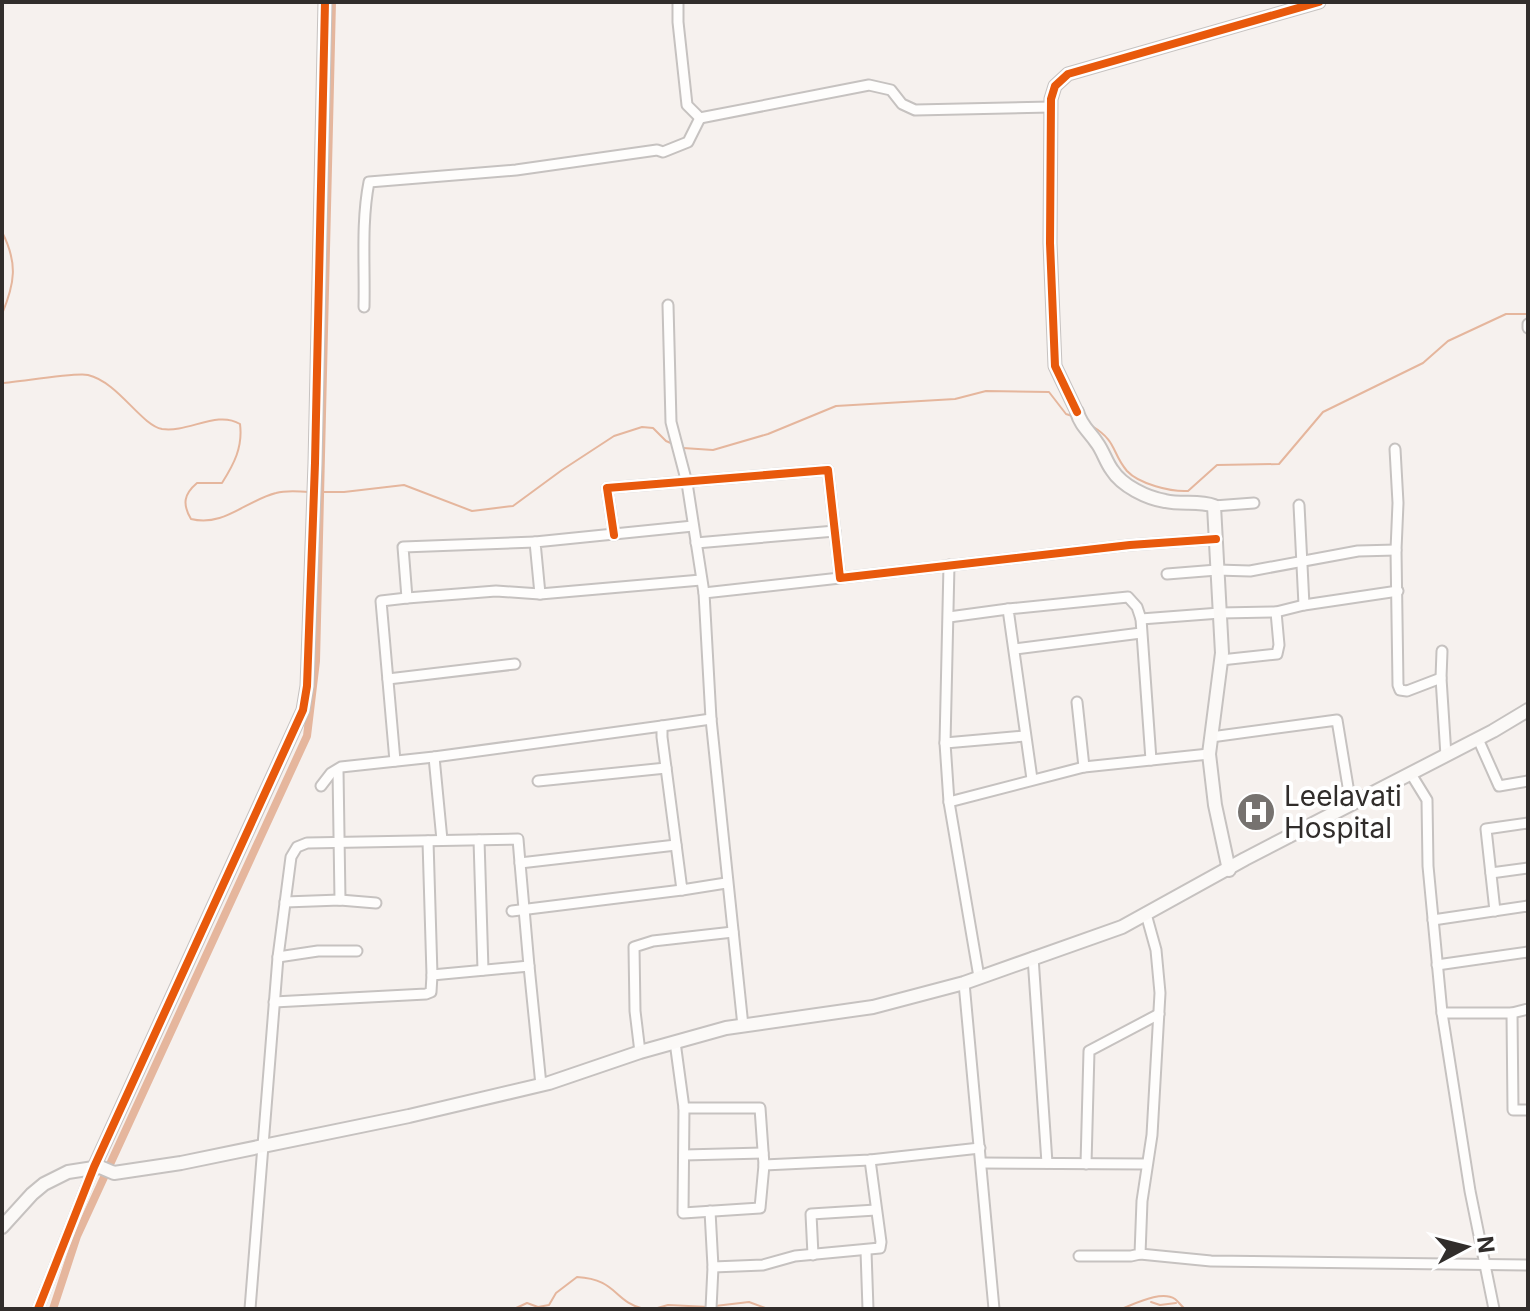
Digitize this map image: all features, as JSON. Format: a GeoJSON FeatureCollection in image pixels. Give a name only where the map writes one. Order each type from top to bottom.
{"type":"FeatureCollection","features":[{"type":"Feature","properties":{"kind":"main road"},"geometry":{"type":"LineString","coordinates":[[1079,417],[1112,471],[1140,492],[1164,501],[1205,502],[1214,506],[1221,660],[1209,754],[1215,805],[1229,870]]}},
{"type":"Feature","properties":{"kind":"main road"},"geometry":{"type":"LineString","coordinates":[[2,1227],[44,1184],[68,1172],[97,1167],[114,1173],[181,1163],[541,1085],[640,1052],[743,1026],[873,1007],[964,983],[1122,927],[1528,710]]}},
{"type":"Feature","properties":{"kind":"street"},"geometry":{"type":"LineString","coordinates":[[38,1309],[97,1167],[303,710],[307,686],[313,532],[325,2]]}},
{"type":"Feature","properties":{"kind":"street"},"geometry":{"type":"LineString","coordinates":[[678,2],[687,105],[700,118]]}},
{"type":"Feature","properties":{"kind":"street"},"geometry":{"type":"LineString","coordinates":[[1079,417],[1055,366],[1050,243],[1051,107],[1055,86],[1068,74],[1319,2]]}},
{"type":"Feature","properties":{"kind":"street"},"geometry":{"type":"LineString","coordinates":[[700,118],[869,85],[891,90],[902,104],[915,110],[1051,107]]}},
{"type":"Feature","properties":{"kind":"street"},"geometry":{"type":"LineString","coordinates":[[364,307],[366,268],[363,216],[369,182],[516,170],[657,150],[663,152],[688,142],[700,118]]}},
{"type":"Feature","properties":{"kind":"street"},"geometry":{"type":"LineString","coordinates":[[668,305],[672,426],[687,483],[704,593],[711,719],[743,1026]]}},
{"type":"Feature","properties":{"kind":"street"},"geometry":{"type":"LineString","coordinates":[[1395,449],[1400,690],[1407,691],[1441,678]]}},
{"type":"Feature","properties":{"kind":"street"},"geometry":{"type":"LineString","coordinates":[[614,535],[607,488],[828,470],[840,578]]}},
{"type":"Feature","properties":{"kind":"street"},"geometry":{"type":"LineString","coordinates":[[1214,506],[1254,503]]}},
{"type":"Feature","properties":{"kind":"street"},"geometry":{"type":"LineString","coordinates":[[1299,505],[1304,605]]}},
{"type":"Feature","properties":{"kind":"street"},"geometry":{"type":"LineString","coordinates":[[407,598],[403,547],[535,542],[693,526]]}},
{"type":"Feature","properties":{"kind":"street"},"geometry":{"type":"LineString","coordinates":[[696,543],[835,531]]}},
{"type":"Feature","properties":{"kind":"street"},"geometry":{"type":"LineString","coordinates":[[704,593],[1216,538]]}},
{"type":"Feature","properties":{"kind":"street"},"geometry":{"type":"LineString","coordinates":[[535,542],[540,594]]}},
{"type":"Feature","properties":{"kind":"street"},"geometry":{"type":"LineString","coordinates":[[1167,574],[1250,571],[1358,551],[1396,550]]}},
{"type":"Feature","properties":{"kind":"street"},"geometry":{"type":"LineString","coordinates":[[949,565],[945,743],[949,802],[979,977]]}},
{"type":"Feature","properties":{"kind":"street"},"geometry":{"type":"LineString","coordinates":[[395,761],[381,601],[496,591],[540,594],[701,580]]}},
{"type":"Feature","properties":{"kind":"street"},"geometry":{"type":"LineString","coordinates":[[1141,619],[1276,612],[1398,591]]}},
{"type":"Feature","properties":{"kind":"street"},"geometry":{"type":"LineString","coordinates":[[949,617],[1128,597],[1137,607],[1141,619],[1151,760]]}},
{"type":"Feature","properties":{"kind":"street"},"geometry":{"type":"LineString","coordinates":[[1008,609],[1032,779]]}},
{"type":"Feature","properties":{"kind":"street"},"geometry":{"type":"LineString","coordinates":[[1221,660],[1277,654],[1276,612]]}},
{"type":"Feature","properties":{"kind":"street"},"geometry":{"type":"LineString","coordinates":[[1015,649],[1141,633]]}},
{"type":"Feature","properties":{"kind":"street"},"geometry":{"type":"LineString","coordinates":[[1442,651],[1446,756]]}},
{"type":"Feature","properties":{"kind":"street"},"geometry":{"type":"LineString","coordinates":[[388,679],[515,664]]}},
{"type":"Feature","properties":{"kind":"street"},"geometry":{"type":"LineString","coordinates":[[1077,702],[1084,767]]}},
{"type":"Feature","properties":{"kind":"street"},"geometry":{"type":"LineString","coordinates":[[321,786],[331,773],[341,767],[711,719]]}},
{"type":"Feature","properties":{"kind":"street"},"geometry":{"type":"LineString","coordinates":[[1211,737],[1337,720],[1351,805]]}},
{"type":"Feature","properties":{"kind":"street"},"geometry":{"type":"LineString","coordinates":[[662,726],[682,890]]}},
{"type":"Feature","properties":{"kind":"street"},"geometry":{"type":"LineString","coordinates":[[945,743],[1025,736]]}},
{"type":"Feature","properties":{"kind":"street"},"geometry":{"type":"LineString","coordinates":[[1478,739],[1499,786],[1528,781]]}},
{"type":"Feature","properties":{"kind":"street"},"geometry":{"type":"LineString","coordinates":[[949,802],[1084,767],[1209,754]]}},
{"type":"Feature","properties":{"kind":"street"},"geometry":{"type":"LineString","coordinates":[[434,757],[442,840]]}},
{"type":"Feature","properties":{"kind":"street"},"geometry":{"type":"LineString","coordinates":[[538,781],[666,768]]}},
{"type":"Feature","properties":{"kind":"street"},"geometry":{"type":"LineString","coordinates":[[338,770],[340,900]]}},
{"type":"Feature","properties":{"kind":"street"},"geometry":{"type":"LineString","coordinates":[[1411,774],[1427,800],[1428,866],[1442,1013],[1470,1191],[1494,1309]]}},
{"type":"Feature","properties":{"kind":"street"},"geometry":{"type":"LineString","coordinates":[[1495,911],[1486,829],[1528,823]]}},
{"type":"Feature","properties":{"kind":"street"},"geometry":{"type":"LineString","coordinates":[[250,1309],[278,957],[291,857],[297,847],[307,843],[518,839],[541,1085]]}},
{"type":"Feature","properties":{"kind":"street"},"geometry":{"type":"LineString","coordinates":[[479,840],[483,970]]}},
{"type":"Feature","properties":{"kind":"street"},"geometry":{"type":"LineString","coordinates":[[274,1002],[431,992],[428,841]]}},
{"type":"Feature","properties":{"kind":"street"},"geometry":{"type":"LineString","coordinates":[[520,863],[676,845]]}},
{"type":"Feature","properties":{"kind":"street"},"geometry":{"type":"LineString","coordinates":[[1491,873],[1528,868]]}},
{"type":"Feature","properties":{"kind":"street"},"geometry":{"type":"LineString","coordinates":[[512,911],[726,883]]}},
{"type":"Feature","properties":{"kind":"street"},"geometry":{"type":"LineString","coordinates":[[285,902],[340,900],[376,903]]}},
{"type":"Feature","properties":{"kind":"street"},"geometry":{"type":"LineString","coordinates":[[1433,920],[1528,906]]}},
{"type":"Feature","properties":{"kind":"street"},"geometry":{"type":"LineString","coordinates":[[1140,1254],[1146,1164],[1153,1121],[1160,993],[1156,950],[1146,914]]}},
{"type":"Feature","properties":{"kind":"street"},"geometry":{"type":"LineString","coordinates":[[640,1052],[635,1011],[634,947],[653,941],[733,932]]}},
{"type":"Feature","properties":{"kind":"street"},"geometry":{"type":"LineString","coordinates":[[278,957],[318,951],[357,951]]}},
{"type":"Feature","properties":{"kind":"street"},"geometry":{"type":"LineString","coordinates":[[1437,965],[1528,952]]}},
{"type":"Feature","properties":{"kind":"street"},"geometry":{"type":"LineString","coordinates":[[1033,957],[1047,1163]]}},
{"type":"Feature","properties":{"kind":"street"},"geometry":{"type":"LineString","coordinates":[[432,975],[529,966]]}},
{"type":"Feature","properties":{"kind":"street"},"geometry":{"type":"LineString","coordinates":[[964,983],[994,1309]]}},
{"type":"Feature","properties":{"kind":"street"},"geometry":{"type":"LineString","coordinates":[[1442,1013],[1512,1013],[1528,1009]]}},
{"type":"Feature","properties":{"kind":"street"},"geometry":{"type":"LineString","coordinates":[[1512,1013],[1513,1110],[1528,1110]]}},
{"type":"Feature","properties":{"kind":"street"},"geometry":{"type":"LineString","coordinates":[[1086,1164],[1089,1051],[1159,1014]]}},
{"type":"Feature","properties":{"kind":"street"},"geometry":{"type":"LineString","coordinates":[[675,1042],[684,1108],[683,1213],[760,1208],[764,1165],[760,1108],[684,1108]]}},
{"type":"Feature","properties":{"kind":"street"},"geometry":{"type":"LineString","coordinates":[[764,1165],[870,1160],[980,1148]]}},
{"type":"Feature","properties":{"kind":"street"},"geometry":{"type":"LineString","coordinates":[[684,1155],[763,1153]]}},
{"type":"Feature","properties":{"kind":"street"},"geometry":{"type":"LineString","coordinates":[[713,1267],[763,1265],[795,1256],[880,1248],[870,1160]]}},
{"type":"Feature","properties":{"kind":"street"},"geometry":{"type":"LineString","coordinates":[[982,1163],[1146,1164]]}},
{"type":"Feature","properties":{"kind":"street"},"geometry":{"type":"LineString","coordinates":[[813,1255],[811,1214],[876,1210]]}},
{"type":"Feature","properties":{"kind":"street"},"geometry":{"type":"LineString","coordinates":[[710,1211],[713,1267],[711,1309]]}},
{"type":"Feature","properties":{"kind":"street"},"geometry":{"type":"LineString","coordinates":[[866,1251],[868,1309]]}},
{"type":"Feature","properties":{"kind":"street"},"geometry":{"type":"LineString","coordinates":[[1079,1256],[1140,1254],[1211,1261],[1528,1265]]}},
{"type":"Feature","properties":{"kind":"waterway"},"geometry":{"type":"LineString","coordinates":[[53,1309],[77,1236],[307,736],[316,661],[332,2]]}},
{"type":"Feature","properties":{"kind":"waterway"},"geometry":{"type":"LineString","coordinates":[[2,232],[11,254],[13,273],[2,314]]}},
{"type":"Feature","properties":{"kind":"waterway"},"geometry":{"type":"LineString","coordinates":[[1092,426],[1106,437],[1132,476],[1156,486],[1188,491],[1217,465],[1279,464],[1323,412],[1423,363],[1448,341],[1506,314],[1528,314]]}},
{"type":"Feature","properties":{"kind":"waterway"},"geometry":{"type":"LineString","coordinates":[[2,383],[88,375],[109,386],[146,420],[162,429],[222,419],[240,424],[237,455],[222,483],[197,483],[189,491],[186,509],[191,519],[203,521],[224,516],[280,492],[309,492]]}},
{"type":"Feature","properties":{"kind":"waterway"},"geometry":{"type":"LineString","coordinates":[[683,448],[713,450],[768,434],[836,406],[955,399],[986,391],[1049,392],[1066,414],[1072,416]]}},
{"type":"Feature","properties":{"kind":"waterway"},"geometry":{"type":"LineString","coordinates":[[319,492],[404,485],[472,511],[513,506],[614,436],[642,427],[653,428],[673,444]]}},
{"type":"Feature","properties":{"kind":"waterway"},"geometry":{"type":"LineString","coordinates":[[514,1309],[527,1303],[538,1307],[549,1305],[556,1293],[577,1277],[600,1282],[634,1306],[644,1309]]}},
{"type":"Feature","properties":{"kind":"waterway"},"geometry":{"type":"LineString","coordinates":[[1121,1309],[1163,1296],[1175,1299],[1185,1309]]}},
{"type":"Feature","properties":{"kind":"waterway"},"geometry":{"type":"LineString","coordinates":[[715,1306],[749,1302],[768,1309]]}},
{"type":"Feature","properties":{"kind":"waterway"},"geometry":{"type":"LineString","coordinates":[[1151,1302],[1160,1305],[1176,1303]]}},
{"type":"Feature","properties":{"kind":"waterway"},"geometry":{"type":"LineString","coordinates":[[654,1309],[668,1305],[709,1307]]}},
{"type":"Feature","properties":{"kind":"cycle path"},"geometry":{"type":"LineString","coordinates":[[38,1309],[94,1167],[303,710],[307,686],[315,463],[325,2]]}},
{"type":"Feature","properties":{"kind":"cycle path"},"geometry":{"type":"LineString","coordinates":[[1077,412],[1055,366],[1050,243],[1051,99],[1055,86],[1068,74],[1319,2]]}},
{"type":"Feature","properties":{"kind":"cycle path"},"geometry":{"type":"LineString","coordinates":[[614,535],[607,488],[828,470],[840,578],[1130,545],[1216,539]]}},
{"type":"Feature","properties":{"kind":"place","name":"Leelavati Hospital"},"geometry":{"type":"Point","coordinates":[1256,812]}}]}
